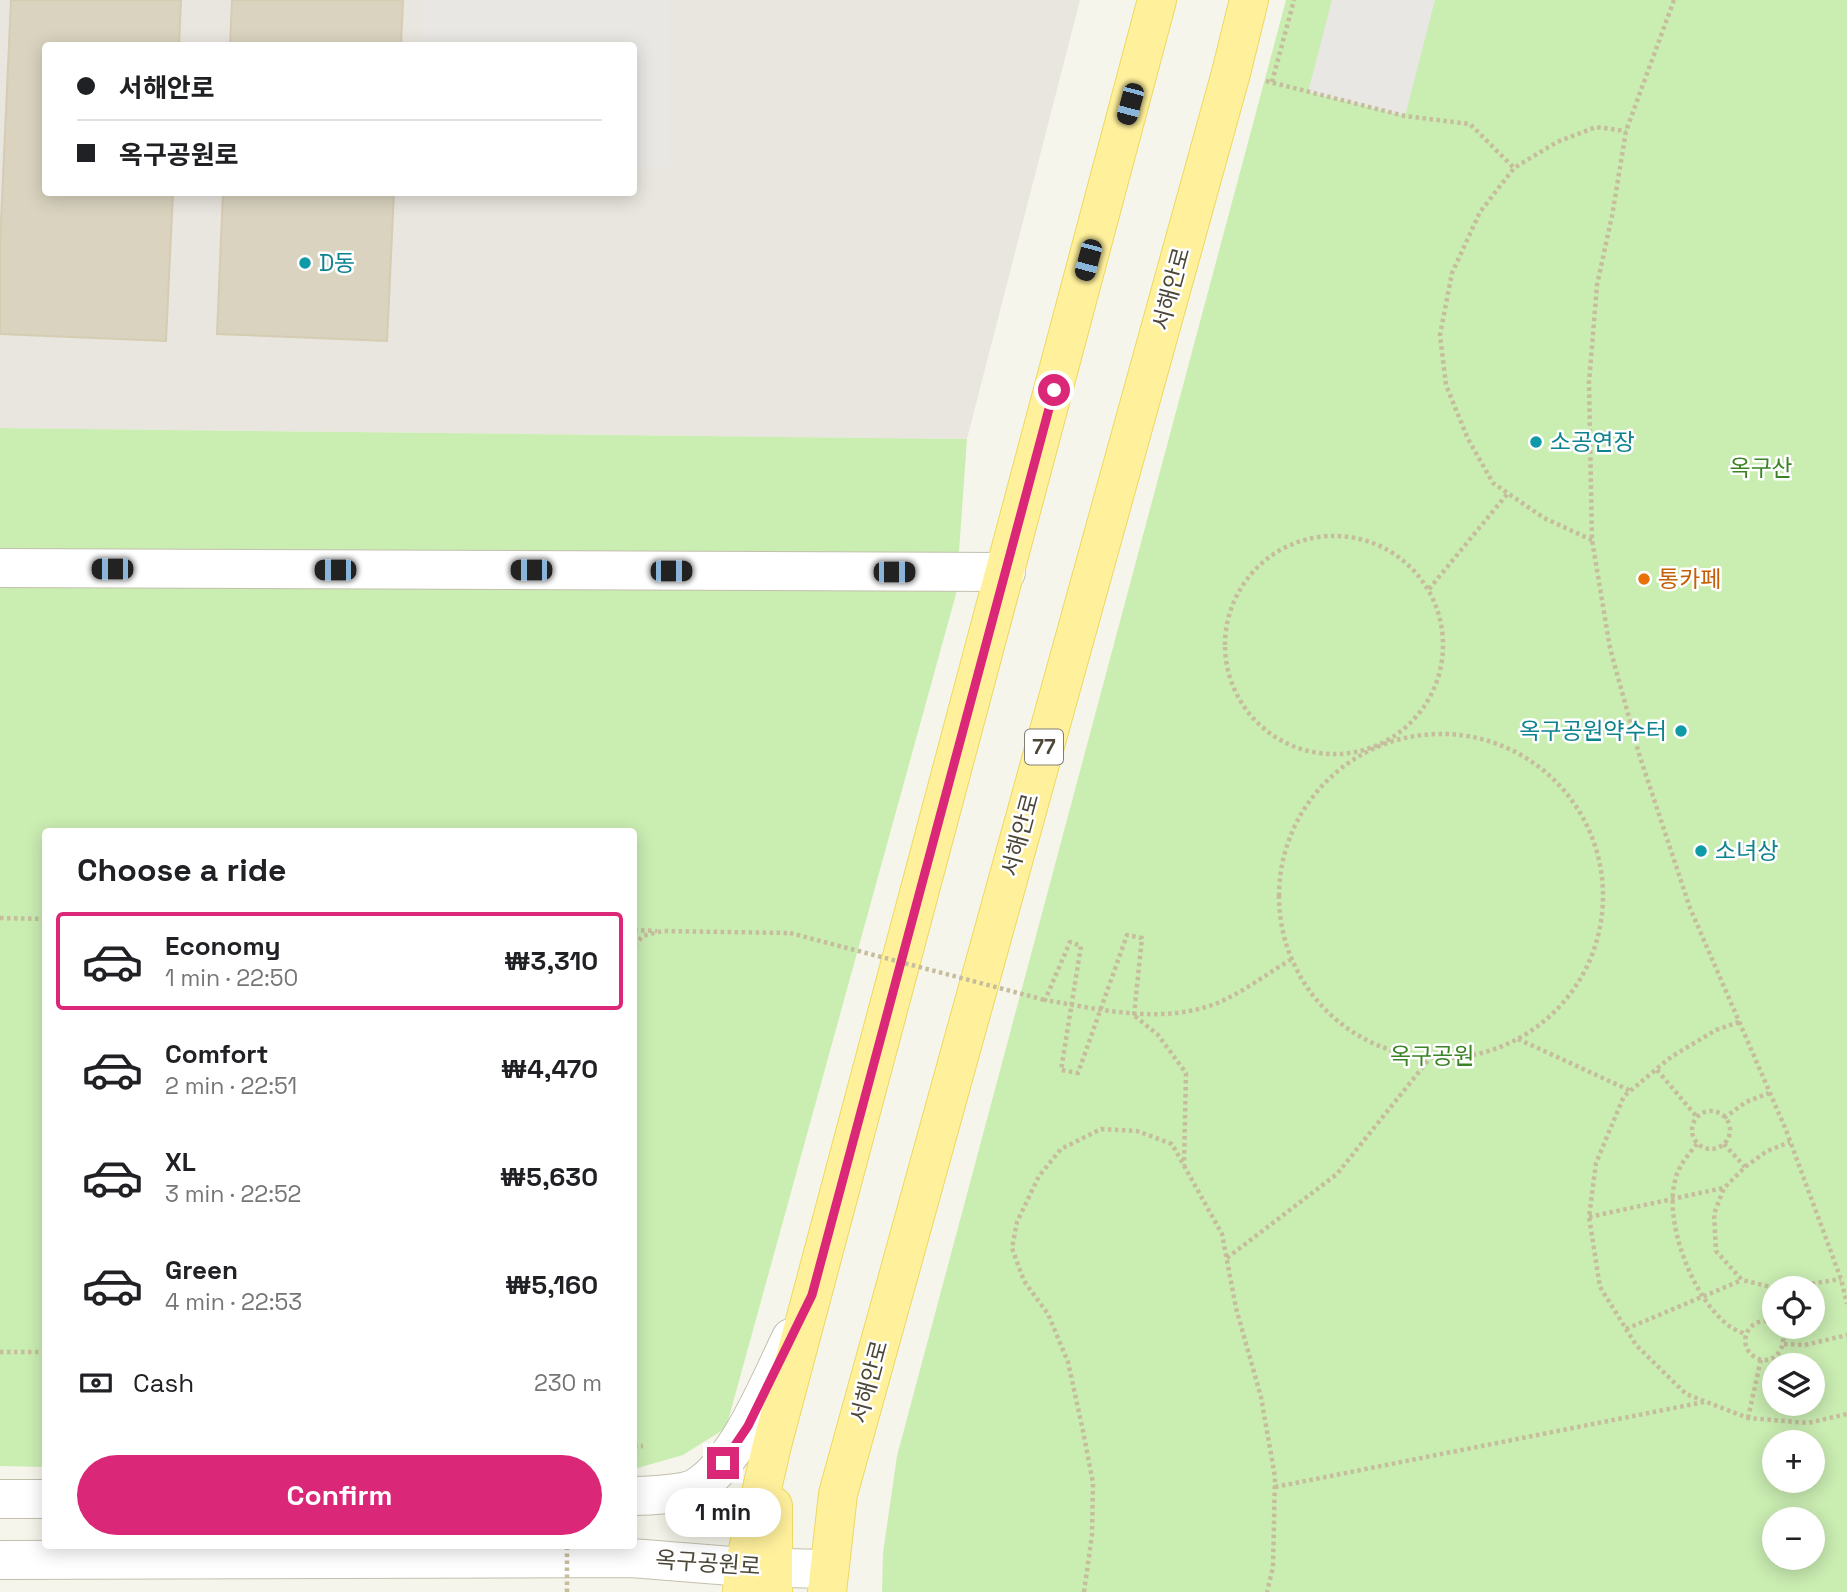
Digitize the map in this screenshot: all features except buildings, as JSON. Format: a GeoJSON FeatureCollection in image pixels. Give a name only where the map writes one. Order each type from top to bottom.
{"type":"FeatureCollection","features":[{"type":"Feature","properties":{"kind":"main road"},"geometry":{"type":"LineString","coordinates":[[758,1580],[772,1445],[1157,0]]}},
{"type":"Feature","properties":{"kind":"main road","name":"서해안로"},"geometry":{"type":"LineString","coordinates":[[828,1580],[838,1494],[1249,0]]}},
{"type":"Feature","properties":{"kind":"street"},"geometry":{"type":"LineString","coordinates":[[0,569],[1006,572]]}},
{"type":"Feature","properties":{"kind":"street"},"geometry":{"type":"LineString","coordinates":[[637,1496],[696,1488],[723,1463],[748,1426],[812,1295]]}},
{"type":"Feature","properties":{"kind":"street"},"geometry":{"type":"LineString","coordinates":[[0,1499],[42,1499]]}},
{"type":"Feature","properties":{"kind":"street","name":"옥구공원로"},"geometry":{"type":"LineString","coordinates":[[0,1560],[631,1558],[758,1580],[828,1580]]}},
{"type":"Feature","properties":{"kind":"path"},"geometry":{"type":"LineString","coordinates":[[1272,82],[1294,0]]}},
{"type":"Feature","properties":{"kind":"path"},"geometry":{"type":"LineString","coordinates":[[1674,0],[1626,131],[1597,285],[1589,383],[1591,540],[1610,648],[1639,754],[1690,908],[1790,1142],[1847,1304]]}},
{"type":"Feature","properties":{"kind":"path"},"geometry":{"type":"LineString","coordinates":[[1231,73],[1405,116],[1471,124],[1514,168]]}},
{"type":"Feature","properties":{"kind":"path"},"geometry":{"type":"LineString","coordinates":[[1591,540],[1544,517],[1493,483],[1468,439],[1446,385],[1440,335],[1452,273],[1479,212],[1514,168],[1557,142],[1596,127],[1626,131]]}},
{"type":"Feature","properties":{"kind":"path"},"geometry":{"type":"LineString","coordinates":[[1429,589],[1508,493]]}},
{"type":"Feature","properties":{"kind":"path"},"geometry":{"type":"LineString","coordinates":[[1429,589],[1406,561],[1375,542],[1340,535],[1304,539],[1271,555],[1245,580],[1229,613],[1224,649],[1231,684],[1249,716],[1277,739],[1311,753],[1347,754],[1378,746],[1423,734],[1479,737],[1530,759],[1571,797],[1597,847],[1604,902],[1592,957],[1562,1004],[1518,1039],[1469,1056],[1418,1057],[1368,1042],[1326,1012],[1296,971],[1280,922],[1280,870],[1296,821],[1327,780],[1369,750],[1378,746],[1411,723],[1433,694],[1443,659],[1442,623],[1429,589]]}},
{"type":"Feature","properties":{"kind":"path"},"geometry":{"type":"LineString","coordinates":[[0,918],[42,919]]}},
{"type":"Feature","properties":{"kind":"path"},"geometry":{"type":"LineString","coordinates":[[637,930],[790,933],[1045,1000],[1134,1015],[1212,1005],[1292,959]]}},
{"type":"Feature","properties":{"kind":"path"},"geometry":{"type":"LineString","coordinates":[[637,942],[643,936],[662,931]]}},
{"type":"Feature","properties":{"kind":"path"},"geometry":{"type":"LineString","coordinates":[[1045,1000],[1070,942],[1081,946],[1061,1070],[1078,1073],[1127,934],[1142,938],[1134,1015]]}},
{"type":"Feature","properties":{"kind":"path"},"geometry":{"type":"LineString","coordinates":[[1134,1015],[1158,1035],[1186,1073],[1184,1165]]}},
{"type":"Feature","properties":{"kind":"path"},"geometry":{"type":"LineString","coordinates":[[1739,1022],[1716,1031],[1671,1058],[1624,1096],[1596,1163],[1589,1217],[1600,1287],[1636,1345],[1686,1394],[1748,1418],[1808,1423],[1847,1415]]}},
{"type":"Feature","properties":{"kind":"path"},"geometry":{"type":"LineString","coordinates":[[1518,1039],[1630,1091]]}},
{"type":"Feature","properties":{"kind":"path"},"geometry":{"type":"LineString","coordinates":[[1227,1258],[1337,1174],[1431,1057]]}},
{"type":"Feature","properties":{"kind":"path"},"geometry":{"type":"LineString","coordinates":[[1656,1070],[1698,1117]]}},
{"type":"Feature","properties":{"kind":"path"},"geometry":{"type":"LineString","coordinates":[[1724,1118],[1746,1102],[1769,1093]]}},
{"type":"Feature","properties":{"kind":"path"},"geometry":{"type":"LineString","coordinates":[[1709,1111],[1724,1118],[1729,1132],[1724,1144],[1707,1149],[1697,1144],[1692,1128],[1698,1117],[1709,1111]]}},
{"type":"Feature","properties":{"kind":"path"},"geometry":{"type":"LineString","coordinates":[[1084,1592],[1092,1535],[1093,1483],[1068,1362],[1048,1314],[1024,1281],[1012,1248],[1017,1223],[1039,1176],[1061,1149],[1101,1129],[1137,1131],[1172,1144],[1222,1234],[1237,1308],[1261,1396],[1275,1487],[1273,1567],[1268,1592]]}},
{"type":"Feature","properties":{"kind":"path"},"geometry":{"type":"LineString","coordinates":[[1762,1285],[1742,1280],[1716,1251],[1714,1214],[1724,1188],[1745,1167],[1767,1151],[1790,1142]]}},
{"type":"Feature","properties":{"kind":"path"},"geometry":{"type":"LineString","coordinates":[[1697,1144],[1683,1161],[1674,1181],[1672,1213],[1683,1259],[1703,1296],[1726,1324],[1746,1335]]}},
{"type":"Feature","properties":{"kind":"path"},"geometry":{"type":"LineString","coordinates":[[1724,1144],[1745,1167]]}},
{"type":"Feature","properties":{"kind":"path"},"geometry":{"type":"LineString","coordinates":[[1589,1217],[1724,1188]]}},
{"type":"Feature","properties":{"kind":"path"},"geometry":{"type":"LineString","coordinates":[[1825,1281],[1840,1279]]}},
{"type":"Feature","properties":{"kind":"path"},"geometry":{"type":"LineString","coordinates":[[1626,1329],[1742,1280]]}},
{"type":"Feature","properties":{"kind":"path"},"geometry":{"type":"LineString","coordinates":[[1762,1322],[1753,1325],[1746,1335],[1747,1348],[1755,1357],[1773,1357],[1784,1344],[1784,1339]]}},
{"type":"Feature","properties":{"kind":"path"},"geometry":{"type":"LineString","coordinates":[[1784,1344],[1805,1345],[1847,1335]]}},
{"type":"Feature","properties":{"kind":"path"},"geometry":{"type":"LineString","coordinates":[[0,1352],[42,1352]]}},
{"type":"Feature","properties":{"kind":"path"},"geometry":{"type":"LineString","coordinates":[[1748,1418],[1761,1359]]}},
{"type":"Feature","properties":{"kind":"path"},"geometry":{"type":"LineString","coordinates":[[1275,1487],[1705,1402]]}},
{"type":"Feature","properties":{"kind":"path"},"geometry":{"type":"LineString","coordinates":[[637,1447],[643,1446]]}},
{"type":"Feature","properties":{"kind":"path"},"geometry":{"type":"LineString","coordinates":[[567,1549],[567,1592]]}},
{"type":"Feature","properties":{"kind":"shaded area"},"geometry":{"type":"Polygon","coordinates":[[[0,0],[1080,0],[967,439],[0,428],[0,0]]]}},
{"type":"Feature","properties":{"kind":"shaded area"},"geometry":{"type":"Polygon","coordinates":[[[423,0],[669,0],[670,167],[637,167],[637,42],[424,42],[423,0]]]}},
{"type":"Feature","properties":{"kind":"shaded area"},"geometry":{"type":"Polygon","coordinates":[[[1332,0],[1435,0],[1405,116],[1308,92],[1332,0]]]}},
{"type":"Feature","properties":{"kind":"green space","name":"옥구공원"},"geometry":{"type":"Polygon","coordinates":[[[1286,0],[1847,0],[1847,1592],[882,1592],[883,1553],[897,1456],[1286,0]]]}},
{"type":"Feature","properties":{"kind":"green space"},"geometry":{"type":"Polygon","coordinates":[[[0,428],[967,439],[956,594],[726,1428],[683,1455],[637,1468],[637,828],[42,828],[42,1467],[0,1466],[0,428]]]}},
{"type":"Feature","properties":{"kind":"place","name":"D동"},"geometry":{"type":"Point","coordinates":[305,263]}},
{"type":"Feature","properties":{"kind":"place","name":"소공연장"},"geometry":{"type":"Point","coordinates":[1536,442]}},
{"type":"Feature","properties":{"kind":"place","name":"통카페"},"geometry":{"type":"Point","coordinates":[1644,579]}},
{"type":"Feature","properties":{"kind":"place","name":"옥구공원약수터"},"geometry":{"type":"Point","coordinates":[1681,731]}},
{"type":"Feature","properties":{"kind":"place","name":"소녀상"},"geometry":{"type":"Point","coordinates":[1701,851]}},
{"type":"Feature","properties":{"kind":"route"},"geometry":{"type":"LineString","coordinates":[[723,1463],[748,1426],[812,1295],[1054,390]]}},
{"type":"Feature","properties":{"kind":"park label","name":"옥구산"},"geometry":{"type":"Point","coordinates":[1761,468]}}]}
